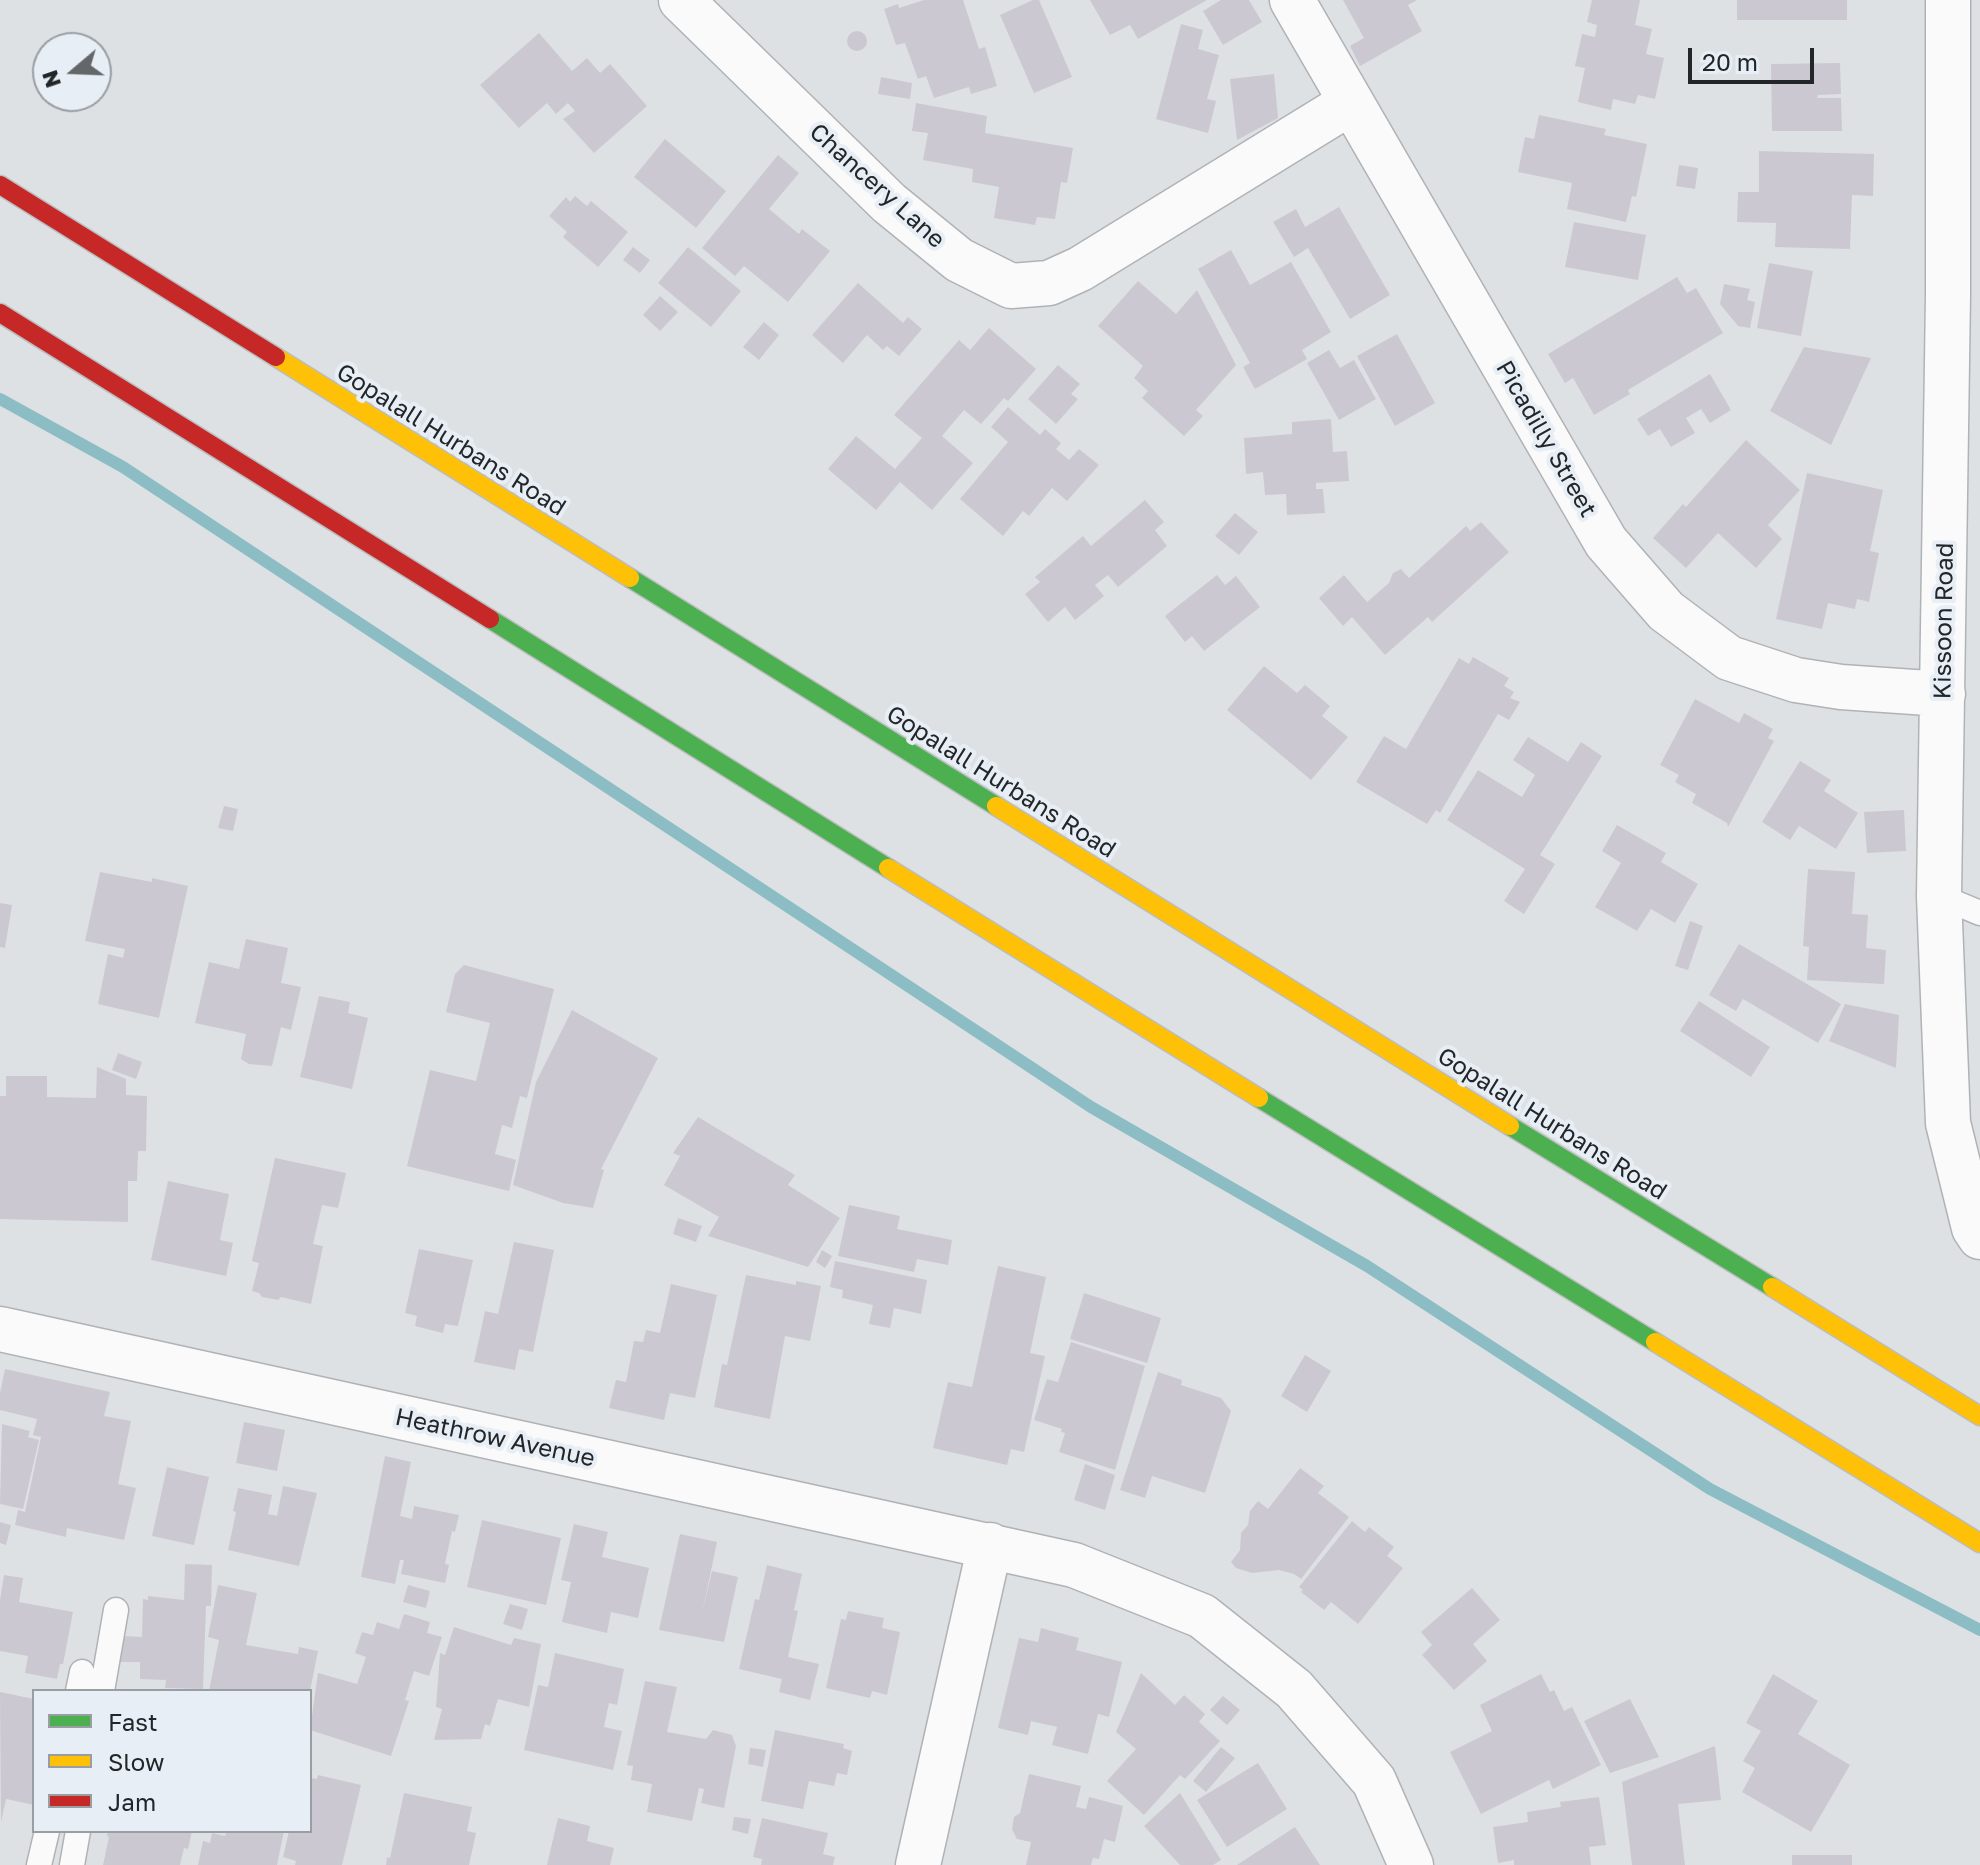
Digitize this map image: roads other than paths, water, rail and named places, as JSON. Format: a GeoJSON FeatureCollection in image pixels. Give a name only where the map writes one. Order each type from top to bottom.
{"type":"FeatureCollection","features":[{"type":"Feature","properties":{"kind":"main road","name":"Gopalall Hurbans Road"},"geometry":{"type":"LineString","coordinates":[[0,185],[1323,1011],[1980,1416]]}},
{"type":"Feature","properties":{"kind":"main road"},"geometry":{"type":"LineString","coordinates":[[0,313],[973,921],[1980,1543]]}},
{"type":"Feature","properties":{"kind":"street","name":"Chancery Lane"},"geometry":{"type":"LineString","coordinates":[[681,0],[889,203],[959,260],[1011,286],[1049,283],[1080,269],[1350,103]]}},
{"type":"Feature","properties":{"kind":"street","name":"Picadilly Street"},"geometry":{"type":"LineString","coordinates":[[1292,0],[1606,542],[1666,611],[1729,658],[1796,680],[1841,687],[1943,694]]}},
{"type":"Feature","properties":{"kind":"street","name":"Kissoon Road"},"geometry":{"type":"LineString","coordinates":[[1948,0],[1964,297],[1943,694],[1939,896],[1948,1123],[1974,1228],[1980,1237]]}},
{"type":"Feature","properties":{"kind":"street","name":"Heathrow Avenue"},"geometry":{"type":"LineString","coordinates":[[0,1329],[1074,1565],[1202,1616],[1294,1689],[1374,1781],[1411,1865]]}},
{"type":"Feature","properties":{"kind":"street"},"geometry":{"type":"LineString","coordinates":[[918,1865],[990,1545]]}},
{"type":"Feature","properties":{"kind":"lane"},"geometry":{"type":"LineString","coordinates":[[1939,896],[1980,913]]}},
{"type":"Feature","properties":{"kind":"lane"},"geometry":{"type":"LineString","coordinates":[[102,1689],[116,1610]]}},
{"type":"Feature","properties":{"kind":"lane"},"geometry":{"type":"LineString","coordinates":[[39,1865],[47,1833]]}},
{"type":"Feature","properties":{"kind":"lane"},"geometry":{"type":"LineString","coordinates":[[72,1865],[78,1833]]}},
{"type":"Feature","properties":{"kind":"waterway"},"geometry":{"type":"LineString","coordinates":[[0,399],[123,467],[1091,1107],[1367,1266],[1710,1489],[1980,1630]]}}]}
